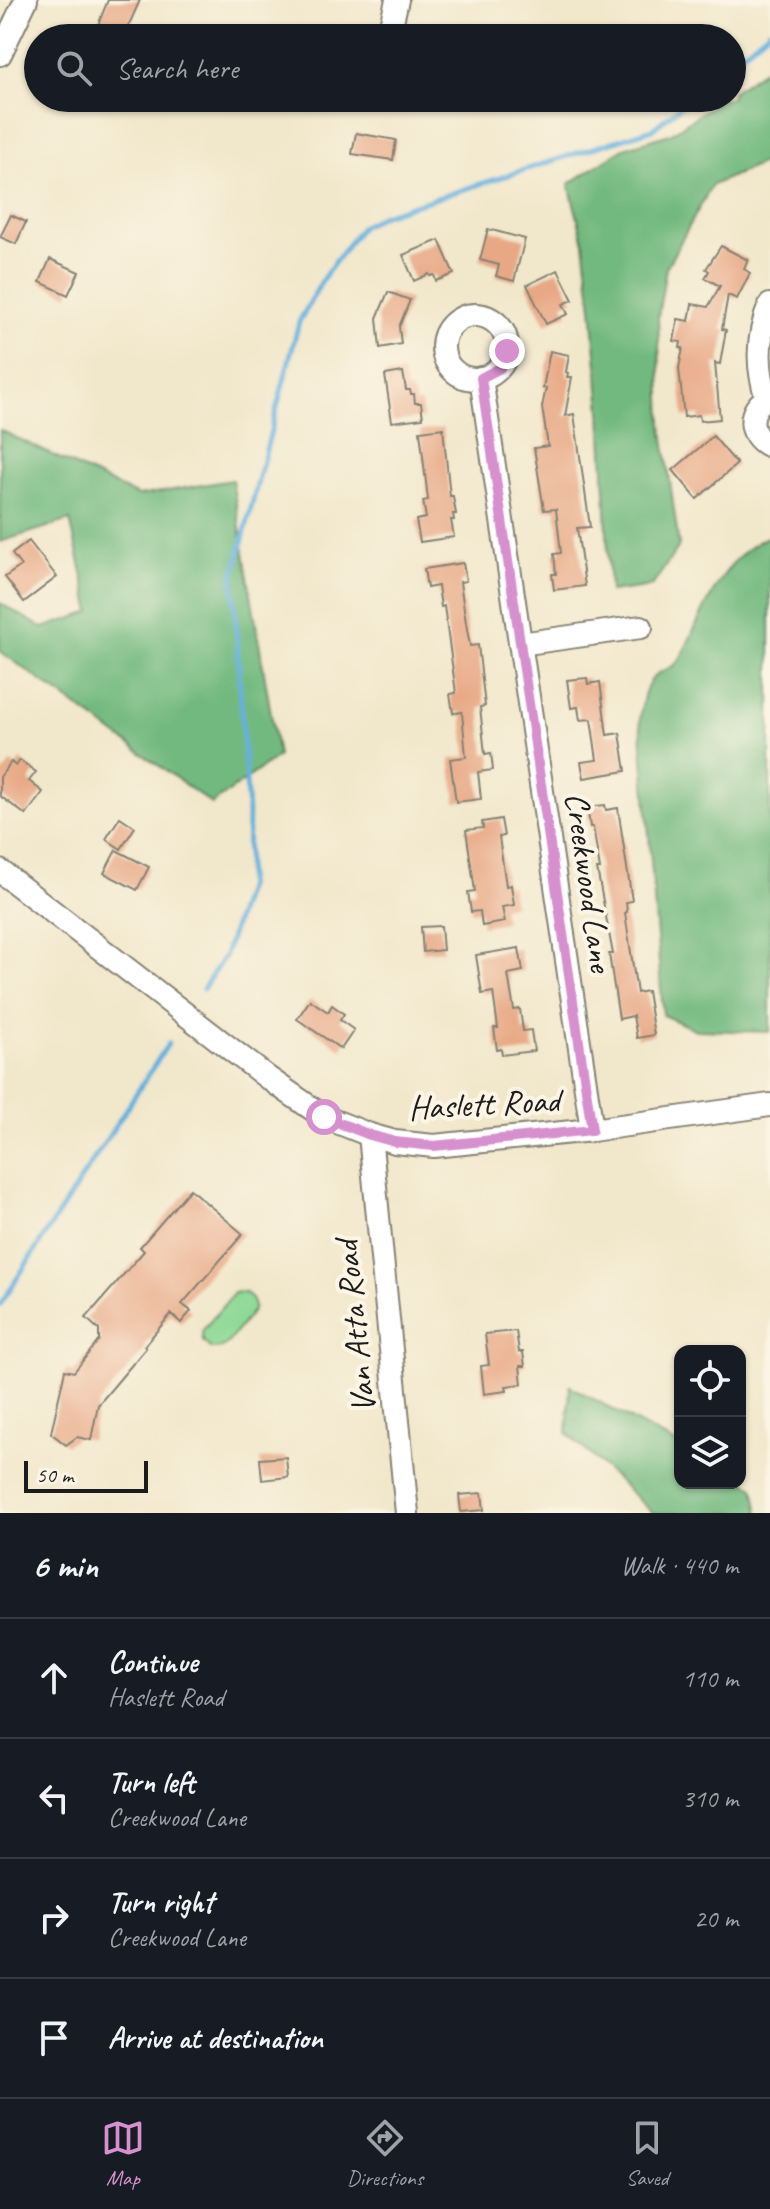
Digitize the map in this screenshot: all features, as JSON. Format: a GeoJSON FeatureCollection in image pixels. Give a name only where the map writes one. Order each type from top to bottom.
{"type":"FeatureCollection","features":[{"type":"Feature","properties":{"kind":"street"},"geometry":{"type":"LineString","coordinates":[[0,54],[26,0]]}},
{"type":"Feature","properties":{"kind":"street"},"geometry":{"type":"LineString","coordinates":[[391,24],[397,0]]}},
{"type":"Feature","properties":{"kind":"street"},"geometry":{"type":"LineString","coordinates":[[770,305],[758,350],[762,383],[769,398],[755,408],[752,423],[757,437],[770,446]]}},
{"type":"Feature","properties":{"kind":"street","name":"Creekwood Lane"},"geometry":{"type":"LineString","coordinates":[[481,378],[592,1130]]}},
{"type":"Feature","properties":{"kind":"street"},"geometry":{"type":"LineString","coordinates":[[520,644],[641,627]]}},
{"type":"Feature","properties":{"kind":"street","name":"Haslett Road"},"geometry":{"type":"LineString","coordinates":[[0,871],[268,1078],[324,1117],[370,1135],[395,1142],[434,1146],[592,1130],[770,1105]]}},
{"type":"Feature","properties":{"kind":"street","name":"Van Atta Road"},"geometry":{"type":"LineString","coordinates":[[370,1135],[407,1513]]}},
{"type":"Feature","properties":{"kind":"green space"},"geometry":{"type":"Polygon","coordinates":[[[770,66],[770,160],[712,185],[666,268],[658,317],[662,424],[679,546],[652,586],[610,592],[592,307],[584,243],[569,184],[624,148],[670,134],[702,112],[746,112],[746,82],[770,66]]]}},
{"type":"Feature","properties":{"kind":"green space"},"geometry":{"type":"Polygon","coordinates":[[[0,430],[138,496],[232,480],[278,756],[212,804],[0,651],[0,603],[43,628],[91,612],[70,520],[0,542],[0,430]]]}},
{"type":"Feature","properties":{"kind":"green space"},"geometry":{"type":"Polygon","coordinates":[[[770,536],[770,1032],[696,1030],[663,1015],[640,719],[646,689],[658,673],[679,661],[726,572],[738,557],[770,536]]]}},
{"type":"Feature","properties":{"kind":"green space"},"geometry":{"type":"Polygon","coordinates":[[[234,1293],[249,1296],[253,1301],[253,1310],[226,1345],[211,1349],[203,1341],[202,1331],[234,1293]]]}},
{"type":"Feature","properties":{"kind":"green space"},"geometry":{"type":"Polygon","coordinates":[[[570,1386],[674,1443],[674,1489],[746,1489],[746,1482],[754,1487],[759,1513],[653,1513],[567,1433],[570,1386]]]}},
{"type":"Feature","properties":{"kind":"building"},"geometry":{"type":"Polygon","coordinates":[[[108,0],[140,0],[129,24],[98,24],[108,0]]]}},
{"type":"Feature","properties":{"kind":"building"},"geometry":{"type":"Polygon","coordinates":[[[356,133],[396,140],[393,160],[352,154],[356,133]]]}},
{"type":"Feature","properties":{"kind":"building"},"geometry":{"type":"Polygon","coordinates":[[[11,215],[26,222],[16,244],[0,237],[11,215]]]}},
{"type":"Feature","properties":{"kind":"building"},"geometry":{"type":"Polygon","coordinates":[[[488,229],[525,239],[514,281],[496,276],[499,265],[480,260],[488,229]]]}},
{"type":"Feature","properties":{"kind":"building"},"geometry":{"type":"Polygon","coordinates":[[[439,240],[454,274],[436,281],[434,275],[429,274],[414,281],[403,255],[439,240]]]}},
{"type":"Feature","properties":{"kind":"building"},"geometry":{"type":"Polygon","coordinates":[[[721,246],[748,260],[744,269],[750,273],[737,299],[728,295],[720,364],[715,363],[720,419],[700,421],[699,415],[684,417],[679,368],[683,348],[680,348],[681,342],[674,341],[678,319],[689,321],[692,304],[708,307],[720,286],[705,278],[709,271],[706,269],[721,246]]]}},
{"type":"Feature","properties":{"kind":"building"},"geometry":{"type":"Polygon","coordinates":[[[50,259],[79,272],[68,295],[40,282],[50,259]]]}},
{"type":"Feature","properties":{"kind":"building"},"geometry":{"type":"Polygon","coordinates":[[[558,270],[573,300],[563,304],[568,314],[546,324],[527,285],[558,270]]]}},
{"type":"Feature","properties":{"kind":"building"},"geometry":{"type":"Polygon","coordinates":[[[388,292],[410,300],[399,327],[401,344],[380,348],[377,318],[388,292]]]}},
{"type":"Feature","properties":{"kind":"building"},"geometry":{"type":"Polygon","coordinates":[[[550,351],[569,355],[566,372],[567,377],[572,377],[565,416],[574,414],[590,527],[577,528],[585,586],[554,590],[554,554],[561,553],[556,509],[544,510],[534,448],[548,446],[542,407],[550,351]]]}},
{"type":"Feature","properties":{"kind":"building"},"geometry":{"type":"Polygon","coordinates":[[[403,372],[406,390],[414,394],[415,403],[421,403],[423,418],[392,422],[385,375],[403,372]]]}},
{"type":"Feature","properties":{"kind":"building"},"geometry":{"type":"Polygon","coordinates":[[[443,428],[450,496],[453,496],[456,514],[451,520],[454,537],[420,542],[416,520],[426,518],[423,501],[428,500],[420,431],[443,428]]]}},
{"type":"Feature","properties":{"kind":"building"},"geometry":{"type":"Polygon","coordinates":[[[713,436],[737,464],[697,499],[673,470],[713,436]]]}},
{"type":"Feature","properties":{"kind":"building"},"geometry":{"type":"Polygon","coordinates":[[[29,541],[57,577],[24,602],[5,577],[21,566],[12,554],[29,541]]]}},
{"type":"Feature","properties":{"kind":"building"},"geometry":{"type":"Polygon","coordinates":[[[463,563],[466,581],[460,582],[470,646],[478,645],[485,706],[480,707],[485,754],[491,753],[493,770],[478,772],[481,799],[456,802],[450,759],[466,757],[462,712],[453,713],[450,694],[456,693],[444,606],[441,607],[438,586],[427,588],[424,569],[463,563]]]}},
{"type":"Feature","properties":{"kind":"building"},"geometry":{"type":"Polygon","coordinates":[[[587,678],[588,684],[600,682],[607,735],[620,733],[626,771],[584,778],[581,762],[597,760],[591,719],[580,720],[578,707],[571,708],[567,680],[587,678]]]}},
{"type":"Feature","properties":{"kind":"building"},"geometry":{"type":"Polygon","coordinates":[[[20,760],[36,772],[29,781],[43,792],[26,815],[0,796],[0,777],[11,762],[16,766],[20,760]]]}},
{"type":"Feature","properties":{"kind":"building"},"geometry":{"type":"Polygon","coordinates":[[[605,805],[606,810],[618,808],[632,901],[626,902],[625,913],[637,993],[647,991],[654,1035],[637,1038],[633,1016],[619,1019],[609,954],[613,954],[597,869],[600,869],[593,827],[590,827],[587,807],[605,805]]]}},
{"type":"Feature","properties":{"kind":"building"},"geometry":{"type":"Polygon","coordinates":[[[120,817],[135,827],[121,849],[106,839],[120,817]]]}},
{"type":"Feature","properties":{"kind":"building"},"geometry":{"type":"Polygon","coordinates":[[[501,819],[504,836],[499,837],[506,886],[511,885],[514,905],[502,907],[505,922],[482,926],[480,911],[471,912],[468,892],[475,891],[466,830],[483,828],[482,822],[501,819]]]}},
{"type":"Feature","properties":{"kind":"building"},"geometry":{"type":"Polygon","coordinates":[[[116,850],[149,867],[137,890],[104,873],[116,850]]]}},
{"type":"Feature","properties":{"kind":"building"},"geometry":{"type":"Polygon","coordinates":[[[441,926],[443,950],[423,952],[421,927],[441,926]]]}},
{"type":"Feature","properties":{"kind":"building"},"geometry":{"type":"Polygon","coordinates":[[[519,948],[523,971],[508,974],[514,1010],[520,1009],[523,1031],[531,1030],[534,1051],[502,1055],[501,1049],[497,1050],[494,1028],[498,1028],[493,992],[482,994],[476,955],[519,948]]]}},
{"type":"Feature","properties":{"kind":"building"},"geometry":{"type":"Polygon","coordinates":[[[310,1000],[328,1012],[332,1005],[344,1014],[340,1020],[354,1030],[341,1049],[297,1019],[310,1000]]]}},
{"type":"Feature","properties":{"kind":"building"},"geometry":{"type":"Polygon","coordinates":[[[190,1189],[243,1234],[182,1304],[191,1311],[181,1323],[171,1314],[98,1405],[91,1440],[77,1437],[66,1445],[51,1433],[65,1370],[74,1372],[99,1340],[99,1330],[86,1318],[144,1251],[140,1247],[190,1189]]]}},
{"type":"Feature","properties":{"kind":"building"},"geometry":{"type":"Polygon","coordinates":[[[516,1331],[525,1366],[520,1366],[522,1384],[506,1386],[507,1391],[484,1394],[481,1366],[489,1365],[485,1334],[516,1331]]]}},
{"type":"Feature","properties":{"kind":"building"},"geometry":{"type":"Polygon","coordinates":[[[286,1457],[288,1477],[262,1480],[260,1459],[286,1457]]]}},
{"type":"Feature","properties":{"kind":"building"},"geometry":{"type":"Polygon","coordinates":[[[482,1493],[484,1510],[461,1512],[459,1495],[482,1493]]]}},
{"type":"Feature","properties":{"kind":"waterway"},"geometry":{"type":"LineString","coordinates":[[746,50],[770,30]]}},
{"type":"Feature","properties":{"kind":"waterway"},"geometry":{"type":"LineString","coordinates":[[203,989],[225,955],[247,885],[248,813],[233,578],[299,322],[324,277],[361,227],[383,215],[653,129],[673,112]]}},
{"type":"Feature","properties":{"kind":"waterway"},"geometry":{"type":"LineString","coordinates":[[0,1305],[168,1044]]}},
{"type":"Feature","properties":{"kind":"route"},"geometry":{"type":"LineString","coordinates":[[324,1117],[395,1142],[434,1146],[592,1130],[481,378],[500,368],[507,351]]}}]}
